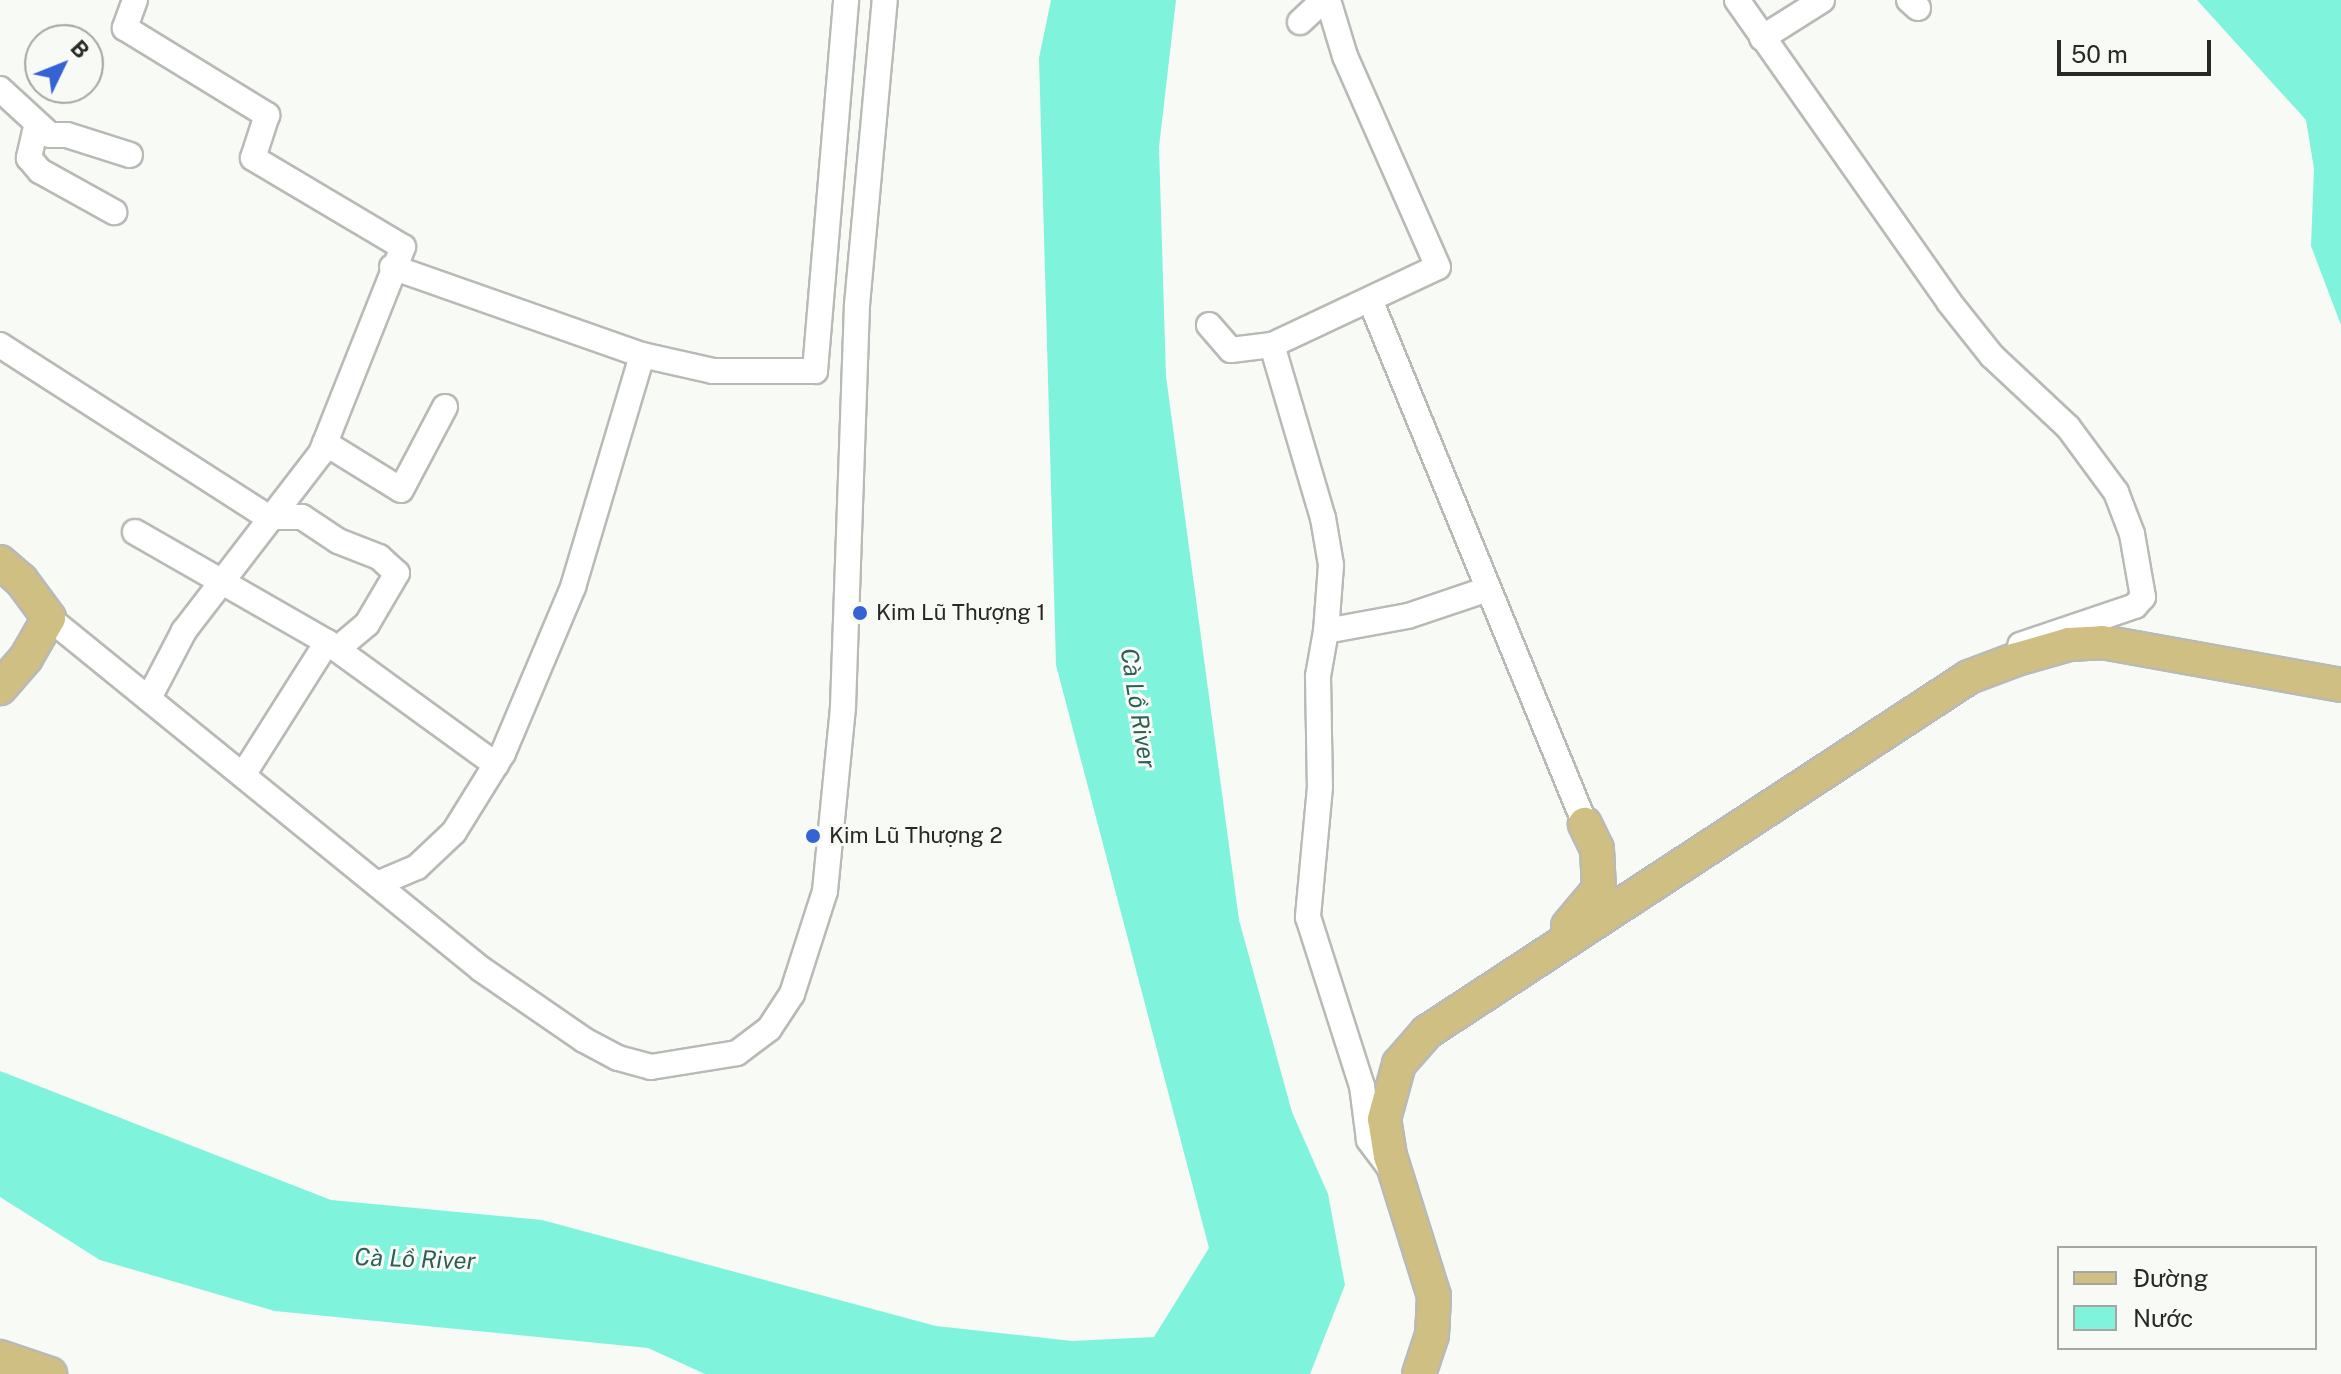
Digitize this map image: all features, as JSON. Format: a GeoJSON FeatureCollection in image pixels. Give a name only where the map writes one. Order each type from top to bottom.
{"type":"FeatureCollection","features":[{"type":"Feature","properties":{"kind":"main road"},"geometry":{"type":"LineString","coordinates":[[0,562],[21,580],[49,618],[26,658],[0,688]]}},
{"type":"Feature","properties":{"kind":"main road"},"geometry":{"type":"LineString","coordinates":[[1419,1374],[1432,1335],[1434,1296],[1396,1175],[1384,1119],[1399,1064],[1427,1032],[1969,677],[2069,644],[2102,642],[2341,685]]}},
{"type":"Feature","properties":{"kind":"main road"},"geometry":{"type":"LineString","coordinates":[[1536,961],[1599,889],[1597,849],[1585,824]]}},
{"type":"Feature","properties":{"kind":"main road"},"geometry":{"type":"LineString","coordinates":[[0,1357],[50,1374]]}},
{"type":"Feature","properties":{"kind":"street"},"geometry":{"type":"LineString","coordinates":[[135,0],[125,28],[267,115],[253,158],[403,247],[392,267],[325,443],[184,631],[149,698]]}},
{"type":"Feature","properties":{"kind":"street"},"geometry":{"type":"LineString","coordinates":[[815,371],[846,0]]}},
{"type":"Feature","properties":{"kind":"street"},"geometry":{"type":"LineString","coordinates":[[49,618],[481,969],[618,1058],[651,1067],[686,1065],[737,1053],[769,1029],[792,994],[808,956],[825,891],[843,706],[857,305],[885,0]]}},
{"type":"Feature","properties":{"kind":"street"},"geometry":{"type":"LineString","coordinates":[[1209,325],[1231,350],[1272,345],[1371,302],[1432,271],[1437,260],[1345,56],[1326,0],[1300,22]]}},
{"type":"Feature","properties":{"kind":"street"},"geometry":{"type":"LineString","coordinates":[[1737,0],[1949,302],[1992,356],[2024,381],[2095,460],[2116,492],[2132,534],[2143,577],[2143,597],[2135,606],[2021,644],[1969,677]]}},
{"type":"Feature","properties":{"kind":"street"},"geometry":{"type":"LineString","coordinates":[[1762,38],[1822,0]]}},
{"type":"Feature","properties":{"kind":"street"},"geometry":{"type":"LineString","coordinates":[[0,89],[36,127],[130,155]]}},
{"type":"Feature","properties":{"kind":"street"},"geometry":{"type":"LineString","coordinates":[[36,127],[29,158],[40,171],[114,212]]}},
{"type":"Feature","properties":{"kind":"street"},"geometry":{"type":"LineString","coordinates":[[392,267],[642,355],[713,371],[815,371]]}},
{"type":"Feature","properties":{"kind":"street"},"geometry":{"type":"LineString","coordinates":[[1371,302],[1485,590],[1585,824]]}},
{"type":"Feature","properties":{"kind":"street"},"geometry":{"type":"LineString","coordinates":[[815,371],[857,305]]}},
{"type":"Feature","properties":{"kind":"street"},"geometry":{"type":"LineString","coordinates":[[0,345],[268,517],[302,517],[338,541],[379,557],[397,573],[367,624],[332,646],[243,775]]}},
{"type":"Feature","properties":{"kind":"street"},"geometry":{"type":"LineString","coordinates":[[1272,345],[1323,518],[1331,565],[1326,631],[1318,676],[1320,787],[1308,917],[1358,1073],[1369,1140],[1396,1175]]}},
{"type":"Feature","properties":{"kind":"street"},"geometry":{"type":"LineString","coordinates":[[377,884],[417,867],[454,832],[496,765],[573,587],[642,355]]}},
{"type":"Feature","properties":{"kind":"street"},"geometry":{"type":"LineString","coordinates":[[325,443],[401,490],[445,407]]}},
{"type":"Feature","properties":{"kind":"street"},"geometry":{"type":"LineString","coordinates":[[135,532],[224,579],[332,646],[496,765]]}},
{"type":"Feature","properties":{"kind":"street"},"geometry":{"type":"LineString","coordinates":[[1326,631],[1408,616],[1485,590]]}},
{"type":"Feature","properties":{"kind":"water","name":"Cà Lồ River"},"geometry":{"type":"Polygon","coordinates":[[[1051,0],[1176,0],[1159,147],[1166,376],[1239,920],[1292,1112],[1328,1194],[1345,1285],[1310,1374],[705,1374],[648,1348],[275,1311],[100,1260],[0,1197],[0,1071],[331,1200],[542,1220],[936,1326],[1072,1341],[1154,1337],[1209,1248],[1056,665],[1039,58],[1051,0]]]}},
{"type":"Feature","properties":{"kind":"water"},"geometry":{"type":"Polygon","coordinates":[[[2197,0],[2341,0],[2341,325],[2311,246],[2314,169],[2306,120],[2197,0]]]}},
{"type":"Feature","properties":{"kind":"place","name":"Kim Lũ Thượng 1"},"geometry":{"type":"Point","coordinates":[860,613]}},
{"type":"Feature","properties":{"kind":"place","name":"Kim Lũ Thượng 2"},"geometry":{"type":"Point","coordinates":[813,836]}}]}
